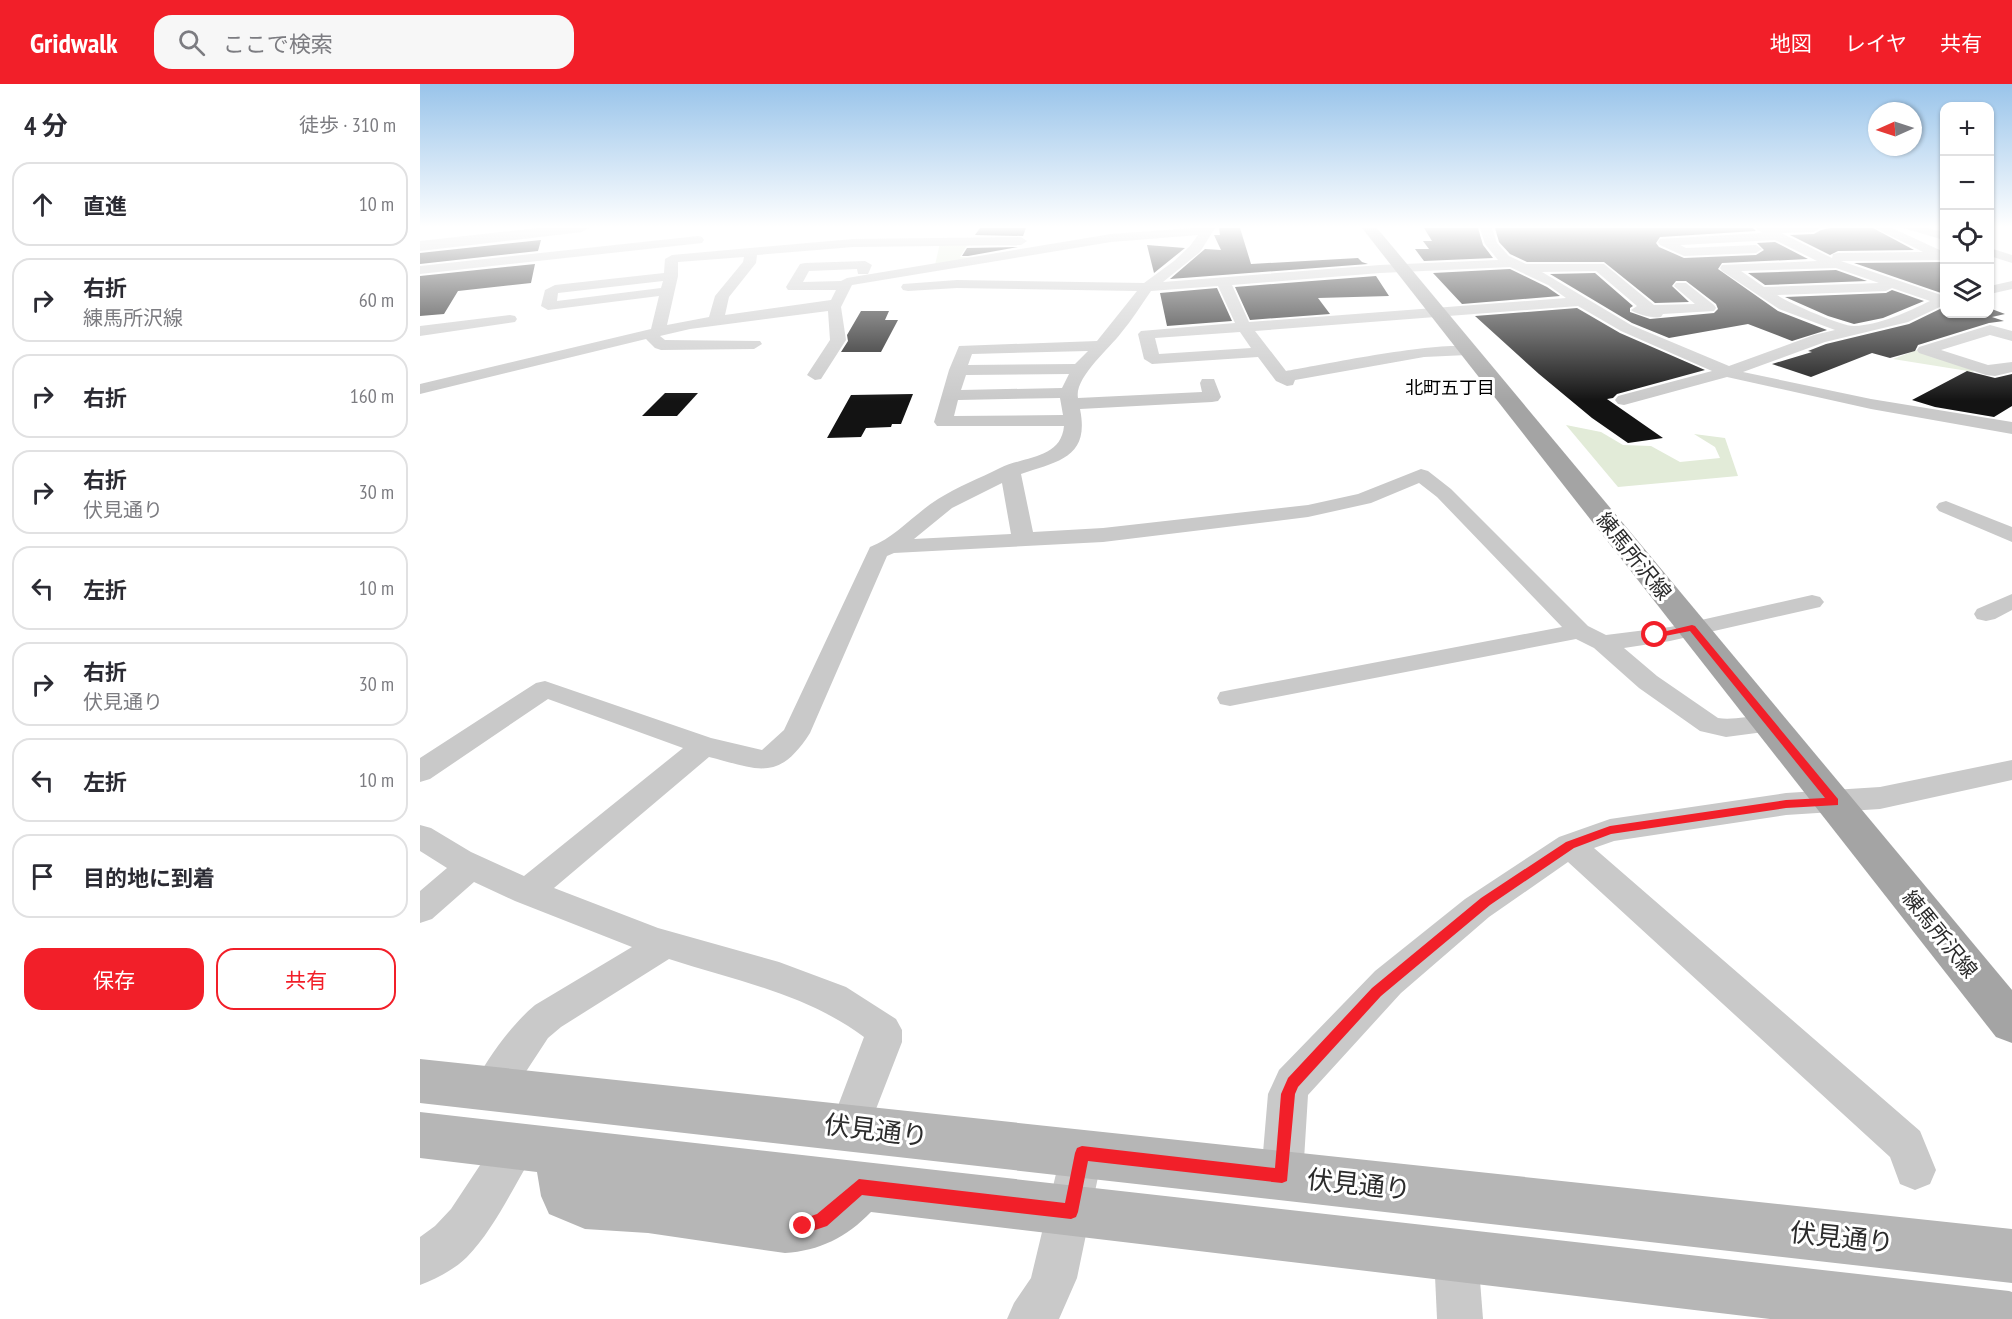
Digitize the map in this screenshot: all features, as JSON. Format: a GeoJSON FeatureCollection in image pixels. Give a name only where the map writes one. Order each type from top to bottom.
{"type":"FeatureCollection","features":[{"type":"Feature","properties":{"kind":"main road","name":"練馬所沢線"},"geometry":{"type":"LineString","coordinates":[[1415,286],[2012,1023]]}},
{"type":"Feature","properties":{"kind":"main road","name":"伏見通り"},"geometry":{"type":"LineString","coordinates":[[420,1081],[2012,1256]]}},
{"type":"Feature","properties":{"kind":"main road"},"geometry":{"type":"LineString","coordinates":[[420,1134],[1071,1212],[2009,1319]]}},
{"type":"Feature","properties":{"kind":"street"},"geometry":{"type":"LineString","coordinates":[[585,286],[552,290],[548,306],[668,291]]}},
{"type":"Feature","properties":{"kind":"street"},"geometry":{"type":"LineString","coordinates":[[669,286],[653,332],[660,345],[754,344]]}},
{"type":"Feature","properties":{"kind":"street"},"geometry":{"type":"LineString","coordinates":[[716,321],[722,296],[730,286]]}},
{"type":"Feature","properties":{"kind":"street"},"geometry":{"type":"LineString","coordinates":[[794,286],[844,288],[911,286]]}},
{"type":"Feature","properties":{"kind":"street"},"geometry":{"type":"LineString","coordinates":[[1112,286],[1164,286]]}},
{"type":"Feature","properties":{"kind":"street"},"geometry":{"type":"LineString","coordinates":[[1225,286],[1244,327],[1284,379],[1417,353],[1467,350]]}},
{"type":"Feature","properties":{"kind":"street"},"geometry":{"type":"LineString","coordinates":[[1558,286],[1595,311],[1626,328],[1728,372],[1758,381],[1860,402],[2012,428]]}},
{"type":"Feature","properties":{"kind":"street"},"geometry":{"type":"LineString","coordinates":[[1622,286],[1654,312]]}},
{"type":"Feature","properties":{"kind":"street"},"geometry":{"type":"LineString","coordinates":[[1595,311],[1654,312],[1709,308],[1681,286]]}},
{"type":"Feature","properties":{"kind":"street"},"geometry":{"type":"LineString","coordinates":[[1753,286],[1784,306],[1854,331]]}},
{"type":"Feature","properties":{"kind":"street"},"geometry":{"type":"LineString","coordinates":[[1900,286],[1940,299]]}},
{"type":"Feature","properties":{"kind":"street"},"geometry":{"type":"LineString","coordinates":[[1994,289],[2009,286]]}},
{"type":"Feature","properties":{"kind":"street"},"geometry":{"type":"LineString","coordinates":[[420,772],[545,689],[704,746],[763,760],[772,759],[780,753],[796,733],[878,552],[890,547],[945,504],[1010,471],[1066,449],[1072,437],[1071,406],[1080,369],[1116,330],[1147,287]]}},
{"type":"Feature","properties":{"kind":"street"},"geometry":{"type":"LineString","coordinates":[[1761,291],[1904,287]]}},
{"type":"Feature","properties":{"kind":"street"},"geometry":{"type":"LineString","coordinates":[[420,389],[653,332],[831,305],[837,303],[844,288]]}},
{"type":"Feature","properties":{"kind":"street"},"geometry":{"type":"LineString","coordinates":[[1261,352],[1152,359],[1146,334],[1580,301]]}},
{"type":"Feature","properties":{"kind":"street"},"geometry":{"type":"LineString","coordinates":[[1624,400],[1728,372],[1820,338],[1903,319],[1940,302]]}},
{"type":"Feature","properties":{"kind":"street"},"geometry":{"type":"LineString","coordinates":[[815,375],[838,340],[835,309],[831,305]]}},
{"type":"Feature","properties":{"kind":"street"},"geometry":{"type":"LineString","coordinates":[[420,331],[510,319]]}},
{"type":"Feature","properties":{"kind":"street"},"geometry":{"type":"LineString","coordinates":[[2012,336],[1990,330],[1925,350],[1986,370],[1995,371],[2012,366]]}},
{"type":"Feature","properties":{"kind":"street"},"geometry":{"type":"LineString","coordinates":[[1099,346],[965,349],[943,422],[1071,406],[1212,397],[1208,383]]}},
{"type":"Feature","properties":{"kind":"street"},"geometry":{"type":"LineString","coordinates":[[957,370],[1080,369]]}},
{"type":"Feature","properties":{"kind":"street"},"geometry":{"type":"LineString","coordinates":[[951,395],[1071,406]]}},
{"type":"Feature","properties":{"kind":"street"},"geometry":{"type":"LineString","coordinates":[[1010,471],[1023,538]]}},
{"type":"Feature","properties":{"kind":"street"},"geometry":{"type":"LineString","coordinates":[[890,547],[1103,535],[1308,511],[1364,499],[1421,475],[1444,493],[1579,630],[1603,644],[1648,682],[1710,725],[1726,728],[1768,724]]}},
{"type":"Feature","properties":{"kind":"street"},"geometry":{"type":"LineString","coordinates":[[1946,507],[2012,535]]}},
{"type":"Feature","properties":{"kind":"street"},"geometry":{"type":"LineString","coordinates":[[1603,644],[1670,634],[1812,602]]}},
{"type":"Feature","properties":{"kind":"street"},"geometry":{"type":"LineString","coordinates":[[1986,614],[2012,602]]}},
{"type":"Feature","properties":{"kind":"street"},"geometry":{"type":"LineString","coordinates":[[1230,698],[1516,645],[1579,630]]}},
{"type":"Feature","properties":{"kind":"street"},"geometry":{"type":"LineString","coordinates":[[527,892],[704,746]]}},
{"type":"Feature","properties":{"kind":"street"},"geometry":{"type":"LineString","coordinates":[[1282,1176],[1288,1094],[1293,1083],[1388,982],[1477,908],[1570,845],[1610,830],[1680,818],[1786,804],[1834,802],[1898,795],[2012,770]]}},
{"type":"Feature","properties":{"kind":"street"},"geometry":{"type":"LineString","coordinates":[[420,836],[470,867],[527,892],[665,944],[776,975],[826,994],[853,1009],[883,1030],[884,1042],[850,1127]]}},
{"type":"Feature","properties":{"kind":"street"},"geometry":{"type":"LineString","coordinates":[[1570,845],[1906,1145],[1915,1170]]}},
{"type":"Feature","properties":{"kind":"street"},"geometry":{"type":"LineString","coordinates":[[420,910],[470,867]]}},
{"type":"Feature","properties":{"kind":"street"},"geometry":{"type":"LineString","coordinates":[[492,1089],[535,1027],[665,944]]}},
{"type":"Feature","properties":{"kind":"street"},"geometry":{"type":"LineString","coordinates":[[420,1263],[451,1242],[540,1149]]}},
{"type":"Feature","properties":{"kind":"street"},"geometry":{"type":"LineString","coordinates":[[1030,1319],[1047,1298],[1054,1278],[1071,1212],[1082,1153]]}},
{"type":"Feature","properties":{"kind":"street"},"geometry":{"type":"LineString","coordinates":[[1456,1255],[1460,1319]]}},
{"type":"Feature","properties":{"kind":"green space"},"geometry":{"type":"Polygon","coordinates":[[[1917,350],[1972,370],[1974,372],[1893,359],[1917,350]]]}},
{"type":"Feature","properties":{"kind":"green space"},"geometry":{"type":"Polygon","coordinates":[[[1566,425],[1601,432],[1623,445],[1651,446],[1680,462],[1720,458],[1715,447],[1694,434],[1725,438],[1738,476],[1618,487],[1566,425]]]}},
{"type":"Feature","properties":{"kind":"building"},"geometry":{"type":"Polygon","coordinates":[[[420,286],[507,286],[458,291],[444,314],[420,316],[420,286]]]}},
{"type":"Feature","properties":{"kind":"building"},"geometry":{"type":"Polygon","coordinates":[[[1382,286],[1389,296],[1318,298],[1330,314],[1250,320],[1235,287],[1382,286]]]}},
{"type":"Feature","properties":{"kind":"building"},"geometry":{"type":"Polygon","coordinates":[[[1445,286],[1544,286],[1560,296],[1462,304],[1445,286]]]}},
{"type":"Feature","properties":{"kind":"building"},"geometry":{"type":"Polygon","coordinates":[[[1569,286],[1610,286],[1633,306],[1630,312],[1650,319],[1714,313],[1718,309],[1716,304],[1692,286],[1742,286],[1778,311],[1827,330],[1792,341],[1748,324],[1669,338],[1632,323],[1569,286]]]}},
{"type":"Feature","properties":{"kind":"building"},"geometry":{"type":"Polygon","coordinates":[[[1633,286],[1672,286],[1689,302],[1655,303],[1633,286]]]}},
{"type":"Feature","properties":{"kind":"building"},"geometry":{"type":"Polygon","coordinates":[[[1920,286],[1940,286],[1940,293],[1920,286]]]}},
{"type":"Feature","properties":{"kind":"building"},"geometry":{"type":"Polygon","coordinates":[[[1217,288],[1232,321],[1167,326],[1160,293],[1217,288]]]}},
{"type":"Feature","properties":{"kind":"building"},"geometry":{"type":"Polygon","coordinates":[[[1892,290],[1924,301],[1883,318],[1854,324],[1828,316],[1785,297],[1886,293],[1892,290]]]}},
{"type":"Feature","properties":{"kind":"building"},"geometry":{"type":"Polygon","coordinates":[[[1577,308],[1620,333],[1705,370],[1617,394],[1607,399],[1663,438],[1628,443],[1592,418],[1475,316],[1577,308]]]}},
{"type":"Feature","properties":{"kind":"building"},"geometry":{"type":"Polygon","coordinates":[[[1940,309],[1940,318],[1994,318],[2004,321],[1989,323],[1918,345],[1915,351],[1890,358],[1872,353],[1811,377],[1772,364],[1812,352],[1808,351],[1826,344],[1909,324],[1940,309]]]}},
{"type":"Feature","properties":{"kind":"building"},"geometry":{"type":"Polygon","coordinates":[[[1994,310],[2005,314],[1994,317],[1994,310]]]}},
{"type":"Feature","properties":{"kind":"building"},"geometry":{"type":"Polygon","coordinates":[[[861,311],[889,311],[885,320],[898,320],[881,352],[841,352],[848,341],[847,335],[861,311]]]}},
{"type":"Feature","properties":{"kind":"building"},"geometry":{"type":"Polygon","coordinates":[[[1967,371],[1995,378],[2012,374],[2012,406],[1994,417],[1935,407],[1912,400],[1967,371]]]}},
{"type":"Feature","properties":{"kind":"building"},"geometry":{"type":"Polygon","coordinates":[[[665,393],[698,393],[677,416],[642,416],[665,393]]]}},
{"type":"Feature","properties":{"kind":"building"},"geometry":{"type":"Polygon","coordinates":[[[913,394],[901,424],[892,424],[891,427],[866,428],[861,437],[827,438],[851,395],[913,394]]]}},
{"type":"Feature","properties":{"kind":"district","name":"北町五丁目"},"geometry":{"type":"Point","coordinates":[1450,387]}},
{"type":"Feature","properties":{"kind":"route"},"geometry":{"type":"LineString","coordinates":[[803,1226],[821,1221],[859,1187],[1071,1212],[1082,1153],[1282,1176],[1288,1094],[1293,1083],[1377,992],[1477,908],[1570,845],[1610,830],[1786,804],[1834,802],[1768,724],[1692,628],[1670,634],[1655,635]]}}]}
